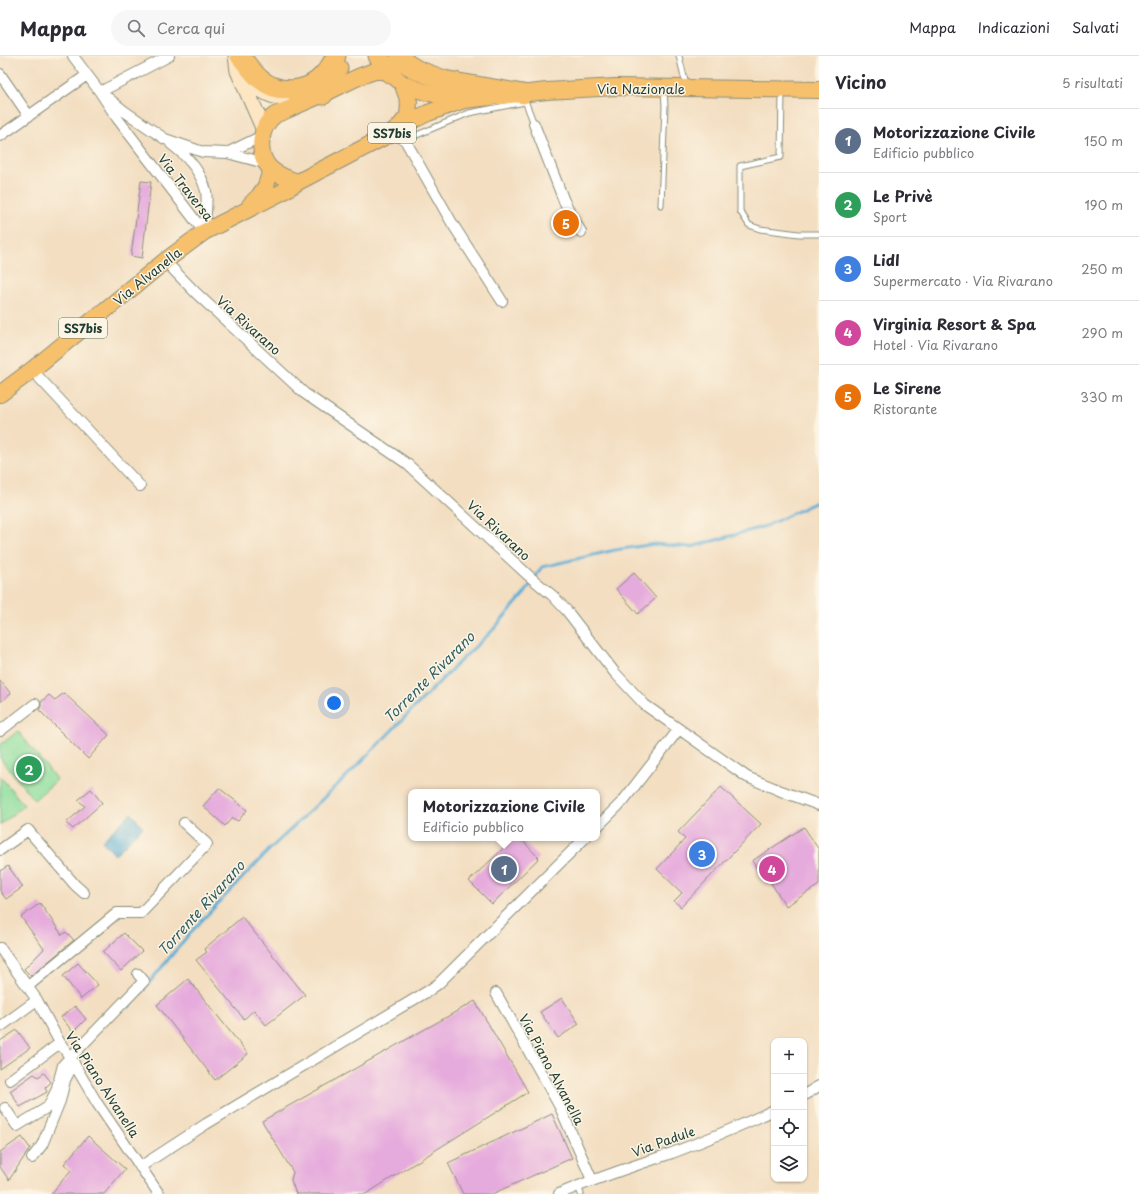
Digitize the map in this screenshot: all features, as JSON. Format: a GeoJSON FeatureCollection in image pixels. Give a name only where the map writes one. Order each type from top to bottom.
{"type":"FeatureCollection","features":[{"type":"Feature","properties":{"kind":"highway"},"geometry":{"type":"LineString","coordinates":[[238,56],[261,80],[271,86],[290,90],[309,86],[317,81],[324,75],[336,56]]}},
{"type":"Feature","properties":{"kind":"highway"},"geometry":{"type":"LineString","coordinates":[[319,96],[338,69],[343,56]]}},
{"type":"Feature","properties":{"kind":"highway"},"geometry":{"type":"LineString","coordinates":[[378,56],[396,79]]}},
{"type":"Feature","properties":{"kind":"highway"},"geometry":{"type":"LineString","coordinates":[[400,56],[407,64],[417,70],[444,80],[524,98]]}},
{"type":"Feature","properties":{"kind":"main road"},"geometry":{"type":"LineString","coordinates":[[238,56],[246,76],[262,92],[284,99],[319,96]]}},
{"type":"Feature","properties":{"kind":"main road"},"geometry":{"type":"LineString","coordinates":[[238,56],[238,71],[263,133],[261,148],[268,166],[281,176],[298,182]]}},
{"type":"Feature","properties":{"kind":"main road","name":"Via Nazionale"},"geometry":{"type":"LineString","coordinates":[[263,133],[266,125],[276,115],[366,73],[375,71],[382,71],[414,90],[464,100],[524,98],[547,91],[616,87],[819,90]]}},
{"type":"Feature","properties":{"kind":"main road","name":"SS7bis"},"geometry":{"type":"LineString","coordinates":[[396,79],[409,102],[408,116],[399,133]]}},
{"type":"Feature","properties":{"kind":"main road","name":"Via Nazionale"},"geometry":{"type":"LineString","coordinates":[[243,211],[282,192],[298,182],[399,133],[428,113],[464,100]]}},
{"type":"Feature","properties":{"kind":"main road","name":"SS7bis"},"geometry":{"type":"LineString","coordinates":[[243,211],[266,186],[268,166]]}},
{"type":"Feature","properties":{"kind":"main road","name":"Via Alvanella"},"geometry":{"type":"LineString","coordinates":[[0,394],[32,370],[165,261],[204,232],[243,211]]}},
{"type":"Feature","properties":{"kind":"street","name":"Via Traversa"},"geometry":{"type":"LineString","coordinates":[[74,56],[117,118],[204,232]]}},
{"type":"Feature","properties":{"kind":"street"},"geometry":{"type":"LineString","coordinates":[[100,92],[169,56]]}},
{"type":"Feature","properties":{"kind":"street"},"geometry":{"type":"LineString","coordinates":[[0,74],[29,116]]}},
{"type":"Feature","properties":{"kind":"street"},"geometry":{"type":"LineString","coordinates":[[0,136],[87,75]]}},
{"type":"Feature","properties":{"kind":"street","name":"Via Traversa"},"geometry":{"type":"LineString","coordinates":[[100,92],[184,154],[197,171],[206,192],[204,232]]}},
{"type":"Feature","properties":{"kind":"street"},"geometry":{"type":"LineString","coordinates":[[534,124],[564,201],[581,232]]}},
{"type":"Feature","properties":{"kind":"street","name":"Via Traversa"},"geometry":{"type":"LineString","coordinates":[[227,153],[263,133]]}},
{"type":"Feature","properties":{"kind":"street"},"geometry":{"type":"LineString","coordinates":[[399,133],[452,223],[502,301]]}},
{"type":"Feature","properties":{"kind":"street","name":"Via Traversa"},"geometry":{"type":"LineString","coordinates":[[165,139],[203,152],[227,153],[268,166]]}},
{"type":"Feature","properties":{"kind":"street","name":"Via Rivarano"},"geometry":{"type":"LineString","coordinates":[[165,261],[196,293],[304,392],[406,463],[529,576],[553,596],[567,611],[614,673],[645,705],[747,777],[819,805]]}},
{"type":"Feature","properties":{"kind":"street"},"geometry":{"type":"LineString","coordinates":[[32,370],[140,486]]}},
{"type":"Feature","properties":{"kind":"street"},"geometry":{"type":"LineString","coordinates":[[0,731],[35,704]]}},
{"type":"Feature","properties":{"kind":"street"},"geometry":{"type":"LineString","coordinates":[[600,824],[623,801],[679,729]]}},
{"type":"Feature","properties":{"kind":"street"},"geometry":{"type":"LineString","coordinates":[[27,987],[117,913],[140,913],[207,844],[184,823]]}},
{"type":"Feature","properties":{"kind":"street"},"geometry":{"type":"LineString","coordinates":[[1,849],[28,830],[84,893]]}},
{"type":"Feature","properties":{"kind":"street"},"geometry":{"type":"LineString","coordinates":[[140,1167],[206,1124],[438,984],[582,841]]}},
{"type":"Feature","properties":{"kind":"street","name":"Via Piano Alvanella"},"geometry":{"type":"LineString","coordinates":[[0,948],[37,1000],[60,1043],[72,1060],[97,1104],[159,1194]]}},
{"type":"Feature","properties":{"kind":"street"},"geometry":{"type":"LineString","coordinates":[[5,1108],[17,1126],[48,1107],[56,1091],[63,1065],[72,1060],[144,981],[138,974]]}},
{"type":"Feature","properties":{"kind":"street","name":"Via Piano Alvanella"},"geometry":{"type":"LineString","coordinates":[[496,993],[560,1107],[592,1180]]}},
{"type":"Feature","properties":{"kind":"street"},"geometry":{"type":"LineString","coordinates":[[0,1026],[37,1000]]}},
{"type":"Feature","properties":{"kind":"street"},"geometry":{"type":"LineString","coordinates":[[10,1080],[60,1043]]}},
{"type":"Feature","properties":{"kind":"street"},"geometry":{"type":"LineString","coordinates":[[32,1158],[42,1145],[60,1101],[72,1060]]}},
{"type":"Feature","properties":{"kind":"street"},"geometry":{"type":"LineString","coordinates":[[807,1093],[819,1086]]}},
{"type":"Feature","properties":{"kind":"street","name":"Via Padule"},"geometry":{"type":"LineString","coordinates":[[559,1194],[580,1190],[592,1180],[679,1150],[742,1125],[771,1111]]}},
{"type":"Feature","properties":{"kind":"lane"},"geometry":{"type":"LineString","coordinates":[[679,56],[687,88]]}},
{"type":"Feature","properties":{"kind":"lane"},"geometry":{"type":"LineString","coordinates":[[661,205],[665,106],[664,88]]}},
{"type":"Feature","properties":{"kind":"lane"},"geometry":{"type":"LineString","coordinates":[[782,90],[781,157],[740,166],[740,211],[749,225],[760,229],[799,234],[819,234]]}},
{"type":"Feature","properties":{"kind":"lane"},"geometry":{"type":"LineString","coordinates":[[399,133],[524,98],[534,124]]}},
{"type":"Feature","properties":{"kind":"green space"},"geometry":{"type":"Polygon","coordinates":[[[18,731],[57,780],[34,800],[0,758],[0,745],[18,731]]]}},
{"type":"Feature","properties":{"kind":"green space"},"geometry":{"type":"Polygon","coordinates":[[[0,776],[24,805],[0,825],[0,776]]]}},
{"type":"Feature","properties":{"kind":"water"},"geometry":{"type":"Polygon","coordinates":[[[131,813],[143,827],[115,855],[102,841],[131,813]]]}},
{"type":"Feature","properties":{"kind":"building"},"geometry":{"type":"Polygon","coordinates":[[[141,181],[151,182],[142,258],[131,256],[141,181]]]}},
{"type":"Feature","properties":{"kind":"building"},"geometry":{"type":"Polygon","coordinates":[[[634,573],[656,598],[638,614],[616,589],[634,573]]]}},
{"type":"Feature","properties":{"kind":"building"},"geometry":{"type":"Polygon","coordinates":[[[0,680],[11,694],[0,702],[0,680]]]}},
{"type":"Feature","properties":{"kind":"building"},"geometry":{"type":"Polygon","coordinates":[[[64,693],[109,735],[88,759],[39,710],[41,702],[49,695],[55,700],[64,693]]]}},
{"type":"Feature","properties":{"kind":"building"},"geometry":{"type":"Polygon","coordinates":[[[721,787],[761,824],[681,907],[674,901],[682,893],[657,869],[685,839],[678,832],[721,787]]]}},
{"type":"Feature","properties":{"kind":"building"},"geometry":{"type":"Polygon","coordinates":[[[219,788],[247,810],[238,821],[232,818],[225,826],[203,806],[219,788]]]}},
{"type":"Feature","properties":{"kind":"building"},"geometry":{"type":"Polygon","coordinates":[[[91,789],[102,803],[73,829],[66,823],[85,806],[78,800],[91,789]]]}},
{"type":"Feature","properties":{"kind":"building"},"geometry":{"type":"Polygon","coordinates":[[[804,827],[819,850],[819,885],[786,906],[769,880],[766,882],[752,861],[804,827]]]}},
{"type":"Feature","properties":{"kind":"building"},"geometry":{"type":"Polygon","coordinates":[[[511,841],[523,841],[539,858],[492,904],[469,881],[511,841]]]}},
{"type":"Feature","properties":{"kind":"building"},"geometry":{"type":"Polygon","coordinates":[[[8,866],[23,887],[6,899],[0,891],[0,871],[8,866]]]}},
{"type":"Feature","properties":{"kind":"building"},"geometry":{"type":"Polygon","coordinates":[[[40,903],[62,935],[66,932],[74,940],[31,976],[24,969],[44,949],[21,917],[40,903]]]}},
{"type":"Feature","properties":{"kind":"building"},"geometry":{"type":"Polygon","coordinates":[[[242,917],[305,995],[266,1025],[254,1010],[244,1019],[196,960],[207,952],[204,949],[242,917]]]}},
{"type":"Feature","properties":{"kind":"building"},"geometry":{"type":"Polygon","coordinates":[[[124,933],[142,951],[121,971],[103,952],[124,933]]]}},
{"type":"Feature","properties":{"kind":"building"},"geometry":{"type":"Polygon","coordinates":[[[78,963],[98,985],[81,999],[63,976],[78,963]]]}},
{"type":"Feature","properties":{"kind":"building"},"geometry":{"type":"Polygon","coordinates":[[[188,979],[248,1054],[215,1080],[157,1005],[188,979]]]}},
{"type":"Feature","properties":{"kind":"building"},"geometry":{"type":"Polygon","coordinates":[[[562,998],[579,1024],[558,1038],[540,1012],[562,998]]]}},
{"type":"Feature","properties":{"kind":"building"},"geometry":{"type":"Polygon","coordinates":[[[475,1001],[528,1092],[366,1194],[296,1194],[291,1180],[293,1172],[262,1121],[475,1001]]]}},
{"type":"Feature","properties":{"kind":"building"},"geometry":{"type":"Polygon","coordinates":[[[75,1006],[86,1019],[73,1032],[61,1017],[75,1006]]]}},
{"type":"Feature","properties":{"kind":"building"},"geometry":{"type":"Polygon","coordinates":[[[17,1030],[30,1048],[0,1069],[0,1041],[17,1030]]]}},
{"type":"Feature","properties":{"kind":"building"},"geometry":{"type":"Polygon","coordinates":[[[44,1073],[51,1082],[45,1088],[47,1092],[20,1107],[10,1091],[34,1074],[38,1077],[44,1073]]]}},
{"type":"Feature","properties":{"kind":"building"},"geometry":{"type":"Polygon","coordinates":[[[552,1114],[572,1158],[492,1194],[463,1194],[448,1163],[552,1114]]]}},
{"type":"Feature","properties":{"kind":"building"},"geometry":{"type":"Polygon","coordinates":[[[88,1136],[125,1169],[104,1194],[51,1194],[71,1170],[64,1164],[88,1136]]]}},
{"type":"Feature","properties":{"kind":"building"},"geometry":{"type":"Polygon","coordinates":[[[22,1137],[30,1148],[9,1180],[0,1167],[0,1152],[22,1137]]]}},
{"type":"Feature","properties":{"kind":"waterway","name":"Torrente Rivarano"},"geometry":{"type":"LineString","coordinates":[[129,1007],[190,933],[270,849],[354,769],[458,663],[492,631],[525,593],[542,567],[615,550],[655,544],[691,547],[766,526],[819,501]]}},
{"type":"Feature","properties":{"kind":"place","name":"Le Sirene"},"geometry":{"type":"Point","coordinates":[566,223]}},
{"type":"Feature","properties":{"kind":"place","name":"Le Privè"},"geometry":{"type":"Point","coordinates":[29,769]}},
{"type":"Feature","properties":{"kind":"place","name":"Lidl"},"geometry":{"type":"Point","coordinates":[702,854]}},
{"type":"Feature","properties":{"kind":"place","name":"Motorizzazione Civile"},"geometry":{"type":"Point","coordinates":[504,869]}},
{"type":"Feature","properties":{"kind":"place","name":"Virginia Resort & Spa"},"geometry":{"type":"Point","coordinates":[772,869]}}]}
